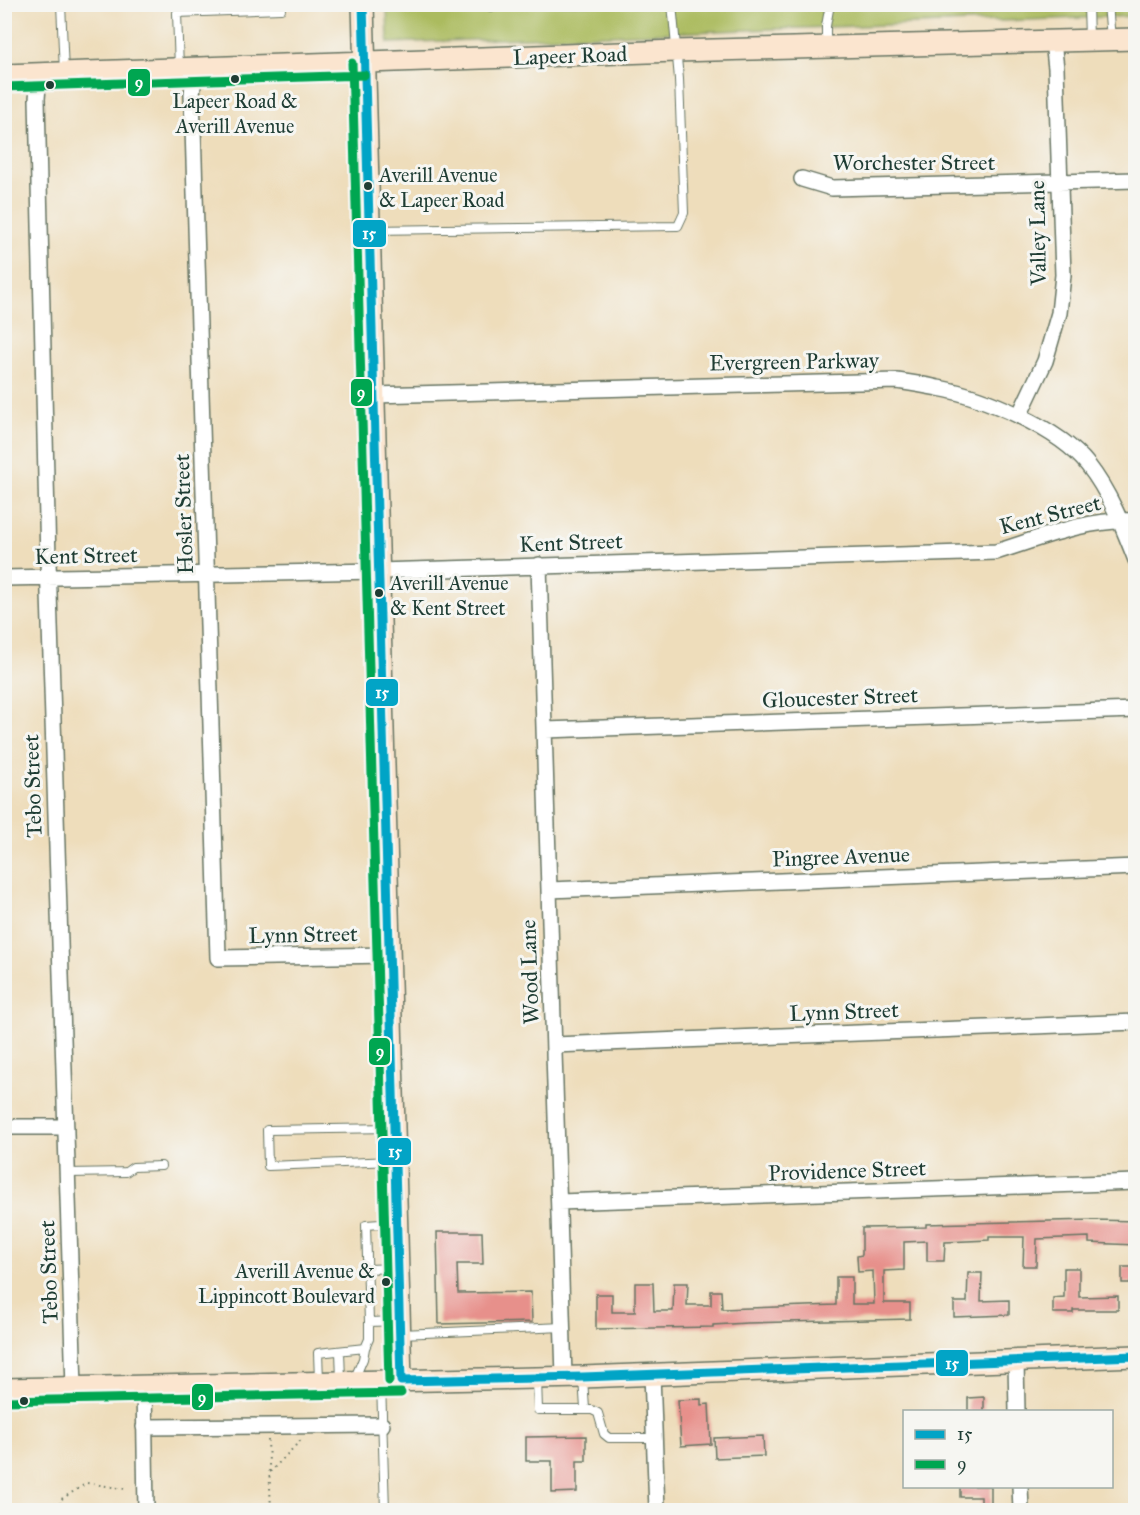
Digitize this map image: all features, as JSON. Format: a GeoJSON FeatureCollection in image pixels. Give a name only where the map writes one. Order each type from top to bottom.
{"type":"FeatureCollection","features":[{"type":"Feature","properties":{"kind":"street"},"geometry":{"type":"LineString","coordinates":[[363,4],[400,1328],[391,1381]]}},
{"type":"Feature","properties":{"kind":"street","name":"Lapeer Road"},"geometry":{"type":"LineString","coordinates":[[4,75],[676,51],[1136,39]]}},
{"type":"Feature","properties":{"kind":"street","name":"Valley Lane"},"geometry":{"type":"LineString","coordinates":[[1019,416],[1045,361],[1059,313],[1062,275],[1056,68],[1053,42]]}},
{"type":"Feature","properties":{"kind":"street","name":"Hosler Street"},"geometry":{"type":"LineString","coordinates":[[187,70],[192,94],[218,958]]}},
{"type":"Feature","properties":{"kind":"street","name":"Tebo Street"},"geometry":{"type":"LineString","coordinates":[[39,74],[37,99],[48,578],[74,1388]]}},
{"type":"Feature","properties":{"kind":"street","name":"Worchester Street"},"geometry":{"type":"LineString","coordinates":[[802,179],[832,188],[1136,180]]}},
{"type":"Feature","properties":{"kind":"street","name":"Evergreen Parkway"},"geometry":{"type":"LineString","coordinates":[[373,395],[897,381],[940,388],[1019,416],[1055,435],[1087,464],[1128,520],[1136,560]]}},
{"type":"Feature","properties":{"kind":"street","name":"Kent Street"},"geometry":{"type":"LineString","coordinates":[[4,578],[378,571],[996,552],[1092,523],[1128,520]]}},
{"type":"Feature","properties":{"kind":"street","name":"Wood Lane"},"geometry":{"type":"LineString","coordinates":[[540,565],[564,1327],[574,1377]]}},
{"type":"Feature","properties":{"kind":"street","name":"Gloucester Street"},"geometry":{"type":"LineString","coordinates":[[545,730],[1136,710]]}},
{"type":"Feature","properties":{"kind":"street","name":"Pingree Avenue"},"geometry":{"type":"LineString","coordinates":[[549,890],[1136,867]]}},
{"type":"Feature","properties":{"kind":"street","name":"Lynn Street"},"geometry":{"type":"LineString","coordinates":[[218,958],[389,955]]}},
{"type":"Feature","properties":{"kind":"street","name":"Lynn Street"},"geometry":{"type":"LineString","coordinates":[[554,1045],[1136,1022]]}},
{"type":"Feature","properties":{"kind":"street"},"geometry":{"type":"LineString","coordinates":[[4,1127],[66,1127]]}},
{"type":"Feature","properties":{"kind":"street","name":"Providence Street"},"geometry":{"type":"LineString","coordinates":[[559,1202],[1136,1182]]}},
{"type":"Feature","properties":{"kind":"street"},"geometry":{"type":"LineString","coordinates":[[4,1389],[574,1377],[1136,1356]]}},
{"type":"Feature","properties":{"kind":"street"},"geometry":{"type":"LineString","coordinates":[[1016,1361],[1017,1410]]}},
{"type":"Feature","properties":{"kind":"street"},"geometry":{"type":"LineString","coordinates":[[652,1374],[657,1510]]}},
{"type":"Feature","properties":{"kind":"street"},"geometry":{"type":"LineString","coordinates":[[144,1387],[146,1510]]}},
{"type":"Feature","properties":{"kind":"street"},"geometry":{"type":"LineString","coordinates":[[144,1427],[382,1425]]}},
{"type":"Feature","properties":{"kind":"street"},"geometry":{"type":"LineString","coordinates":[[1020,1488],[1021,1510]]}},
{"type":"Feature","properties":{"kind":"lane"},"geometry":{"type":"LineString","coordinates":[[61,4],[64,74]]}},
{"type":"Feature","properties":{"kind":"lane"},"geometry":{"type":"LineString","coordinates":[[187,70],[177,12],[281,9],[281,4]]}},
{"type":"Feature","properties":{"kind":"lane"},"geometry":{"type":"LineString","coordinates":[[483,4],[491,7],[495,4]]}},
{"type":"Feature","properties":{"kind":"lane"},"geometry":{"type":"LineString","coordinates":[[368,230],[678,226],[684,213],[672,4]]}},
{"type":"Feature","properties":{"kind":"lane"},"geometry":{"type":"LineString","coordinates":[[826,47],[826,26],[830,4]]}},
{"type":"Feature","properties":{"kind":"lane"},"geometry":{"type":"LineString","coordinates":[[1088,4],[1090,41]]}},
{"type":"Feature","properties":{"kind":"lane"},"geometry":{"type":"LineString","coordinates":[[1108,4],[1111,40]]}},
{"type":"Feature","properties":{"kind":"lane"},"geometry":{"type":"LineString","coordinates":[[394,1128],[267,1130],[268,1166],[395,1161]]}},
{"type":"Feature","properties":{"kind":"lane"},"geometry":{"type":"LineString","coordinates":[[68,1173],[126,1172],[133,1167],[161,1166]]}},
{"type":"Feature","properties":{"kind":"lane"},"geometry":{"type":"LineString","coordinates":[[347,1381],[363,1359],[369,1339],[366,1225],[396,1223]]}},
{"type":"Feature","properties":{"kind":"lane"},"geometry":{"type":"LineString","coordinates":[[367,1269],[398,1268]]}},
{"type":"Feature","properties":{"kind":"lane"},"geometry":{"type":"LineString","coordinates":[[369,1322],[400,1328],[564,1327]]}},
{"type":"Feature","properties":{"kind":"lane"},"geometry":{"type":"LineString","coordinates":[[319,1382],[318,1353],[365,1347]]}},
{"type":"Feature","properties":{"kind":"lane"},"geometry":{"type":"LineString","coordinates":[[340,1351],[347,1381]]}},
{"type":"Feature","properties":{"kind":"lane"},"geometry":{"type":"LineString","coordinates":[[574,1377],[585,1409]]}},
{"type":"Feature","properties":{"kind":"lane"},"geometry":{"type":"LineString","coordinates":[[537,1378],[538,1410],[592,1410],[598,1413],[604,1434],[609,1438],[654,1438]]}},
{"type":"Feature","properties":{"kind":"lane"},"geometry":{"type":"LineString","coordinates":[[385,1510],[382,1425],[391,1381]]}},
{"type":"Feature","properties":{"kind":"path"},"geometry":{"type":"LineString","coordinates":[[270,1472],[301,1439]]}},
{"type":"Feature","properties":{"kind":"path"},"geometry":{"type":"LineString","coordinates":[[268,1440],[271,1510]]}},
{"type":"Feature","properties":{"kind":"path"},"geometry":{"type":"LineString","coordinates":[[61,1510],[60,1500],[87,1483],[125,1489]]}},
{"type":"Feature","properties":{"kind":"green space"},"geometry":{"type":"Polygon","coordinates":[[[1135,4],[1136,16],[388,43],[387,5],[1135,4]]]}},
{"type":"Feature","properties":{"kind":"building"},"geometry":{"type":"Polygon","coordinates":[[[1094,1220],[1136,1221],[1136,1245],[1089,1243],[1089,1237],[1037,1239],[1036,1266],[1023,1266],[1024,1237],[989,1237],[989,1240],[945,1242],[944,1261],[927,1261],[927,1241],[904,1242],[904,1270],[884,1271],[884,1303],[910,1303],[910,1319],[596,1329],[596,1294],[612,1294],[612,1312],[635,1312],[635,1283],[653,1283],[654,1311],[673,1311],[674,1283],[688,1283],[687,1305],[711,1305],[711,1291],[721,1291],[722,1309],[836,1305],[836,1277],[852,1277],[852,1304],[874,1304],[873,1271],[858,1272],[857,1256],[862,1255],[862,1228],[1094,1220]]]}},
{"type":"Feature","properties":{"kind":"building"},"geometry":{"type":"Polygon","coordinates":[[[437,1232],[482,1232],[483,1264],[457,1264],[458,1293],[531,1292],[532,1322],[439,1324],[437,1232]]]}},
{"type":"Feature","properties":{"kind":"building"},"geometry":{"type":"Polygon","coordinates":[[[1122,1267],[1136,1267],[1136,1283],[1122,1283],[1122,1267]]]}},
{"type":"Feature","properties":{"kind":"building"},"geometry":{"type":"Polygon","coordinates":[[[1064,1268],[1079,1268],[1079,1297],[1118,1296],[1118,1310],[1073,1310],[1073,1313],[1053,1313],[1053,1298],[1064,1297],[1064,1268]]]}},
{"type":"Feature","properties":{"kind":"building"},"geometry":{"type":"Polygon","coordinates":[[[968,1273],[982,1273],[981,1301],[1009,1300],[1009,1315],[954,1317],[954,1302],[967,1302],[968,1273]]]}},
{"type":"Feature","properties":{"kind":"building"},"geometry":{"type":"Polygon","coordinates":[[[984,1397],[984,1410],[968,1410],[968,1398],[984,1397]]]}},
{"type":"Feature","properties":{"kind":"building"},"geometry":{"type":"Polygon","coordinates":[[[701,1399],[701,1405],[709,1404],[711,1444],[681,1446],[678,1400],[701,1399]]]}},
{"type":"Feature","properties":{"kind":"building"},"geometry":{"type":"Polygon","coordinates":[[[586,1436],[586,1461],[577,1461],[577,1492],[552,1493],[552,1461],[526,1461],[526,1437],[586,1436]]]}},
{"type":"Feature","properties":{"kind":"building"},"geometry":{"type":"Polygon","coordinates":[[[763,1436],[764,1456],[715,1458],[714,1438],[763,1436]]]}},
{"type":"Feature","properties":{"kind":"building"},"geometry":{"type":"Polygon","coordinates":[[[960,1488],[991,1488],[991,1505],[981,1505],[981,1497],[960,1497],[960,1488]]]}},
{"type":"Feature","properties":{"kind":"transit line","name":"15"},"geometry":{"type":"LineString","coordinates":[[363,4],[401,1381]]}},
{"type":"Feature","properties":{"kind":"transit line","name":"9"},"geometry":{"type":"LineString","coordinates":[[352,63],[389,1381]]}},
{"type":"Feature","properties":{"kind":"transit line","name":"9"},"geometry":{"type":"LineString","coordinates":[[4,87],[364,75]]}},
{"type":"Feature","properties":{"kind":"transit line","name":"15"},"geometry":{"type":"LineString","coordinates":[[401,1381],[583,1377],[1136,1356]]}},
{"type":"Feature","properties":{"kind":"transit line","name":"9"},"geometry":{"type":"LineString","coordinates":[[4,1401],[401,1393]]}},
{"type":"Feature","properties":{"kind":"place","name":"Lapeer Road & Averill Avenue"},"geometry":{"type":"Point","coordinates":[235,79]}},
{"type":"Feature","properties":{"kind":"place","name":"Averill Avenue & Lapeer Road"},"geometry":{"type":"Point","coordinates":[368,186]}},
{"type":"Feature","properties":{"kind":"place","name":"Averill Avenue & Kent Street"},"geometry":{"type":"Point","coordinates":[379,593]}},
{"type":"Feature","properties":{"kind":"place","name":"Averill Avenue & Lippincott Boulevard"},"geometry":{"type":"Point","coordinates":[386,1282]}}]}
